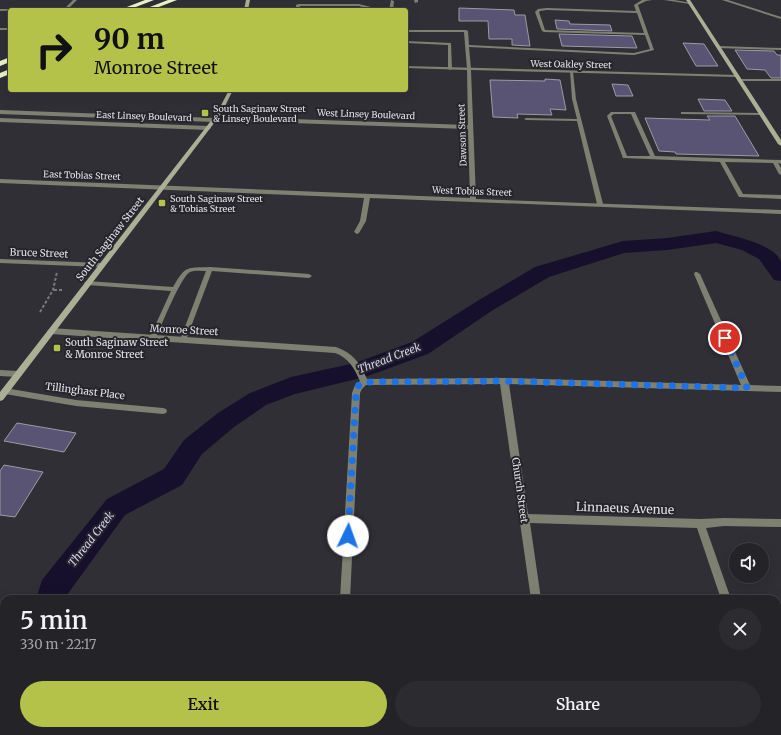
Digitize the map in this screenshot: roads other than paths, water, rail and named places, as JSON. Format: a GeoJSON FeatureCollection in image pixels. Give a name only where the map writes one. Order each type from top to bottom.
{"type":"FeatureCollection","features":[{"type":"Feature","properties":{"kind":"highway"},"geometry":{"type":"LineString","coordinates":[[128,8],[151,0]]}},
{"type":"Feature","properties":{"kind":"highway"},"geometry":{"type":"LineString","coordinates":[[151,8],[174,0]]}},
{"type":"Feature","properties":{"kind":"main road"},"geometry":{"type":"LineString","coordinates":[[689,2],[780,142]]}},
{"type":"Feature","properties":{"kind":"main road","name":"South Saginaw Street"},"geometry":{"type":"LineString","coordinates":[[3,394],[87,283],[208,128],[231,92]]}},
{"type":"Feature","properties":{"kind":"street"},"geometry":{"type":"LineString","coordinates":[[67,8],[75,0]]}},
{"type":"Feature","properties":{"kind":"street"},"geometry":{"type":"LineString","coordinates":[[724,0],[781,18]]}},
{"type":"Feature","properties":{"kind":"street","name":"West Oakley Street"},"geometry":{"type":"LineString","coordinates":[[408,68],[738,78]]}},
{"type":"Feature","properties":{"kind":"street","name":"Dawson Street"},"geometry":{"type":"LineString","coordinates":[[469,69],[473,200]]}},
{"type":"Feature","properties":{"kind":"street","name":"East Linsey Boulevard"},"geometry":{"type":"LineString","coordinates":[[0,112],[214,120]]}},
{"type":"Feature","properties":{"kind":"street","name":"East Linsey Boulevard"},"geometry":{"type":"LineString","coordinates":[[80,122],[86,115]]}},
{"type":"Feature","properties":{"kind":"street","name":"West Linsey Boulevard"},"geometry":{"type":"LineString","coordinates":[[214,120],[230,119],[471,127]]}},
{"type":"Feature","properties":{"kind":"street","name":"East Linsey Boulevard"},"geometry":{"type":"LineString","coordinates":[[0,120],[208,128]]}},
{"type":"Feature","properties":{"kind":"street","name":"East Tobias Street"},"geometry":{"type":"LineString","coordinates":[[0,181],[162,187]]}},
{"type":"Feature","properties":{"kind":"street","name":"West Tobias Street"},"geometry":{"type":"LineString","coordinates":[[162,187],[367,197],[600,204],[781,212]]}},
{"type":"Feature","properties":{"kind":"street"},"geometry":{"type":"LineString","coordinates":[[357,232],[363,220],[367,197]]}},
{"type":"Feature","properties":{"kind":"street","name":"Bruce Street"},"geometry":{"type":"LineString","coordinates":[[0,262],[101,265]]}},
{"type":"Feature","properties":{"kind":"street"},"geometry":{"type":"LineString","coordinates":[[697,274],[747,388]]}},
{"type":"Feature","properties":{"kind":"street","name":"Monroe Street"},"geometry":{"type":"LineString","coordinates":[[51,332],[315,350],[336,350],[345,354],[356,363],[364,382]]}},
{"type":"Feature","properties":{"kind":"street"},"geometry":{"type":"LineString","coordinates":[[0,373],[18,374]]}},
{"type":"Feature","properties":{"kind":"street"},"geometry":{"type":"LineString","coordinates":[[345,595],[356,393],[358,386],[364,382],[504,381],[781,389]]}},
{"type":"Feature","properties":{"kind":"street","name":"Church Street"},"geometry":{"type":"LineString","coordinates":[[504,381],[535,595]]}},
{"type":"Feature","properties":{"kind":"street","name":"Tillinghast Place"},"geometry":{"type":"LineString","coordinates":[[3,394],[76,403],[163,411]]}},
{"type":"Feature","properties":{"kind":"street","name":"Linnaeus Avenue"},"geometry":{"type":"LineString","coordinates":[[524,518],[700,524],[724,522],[781,523]]}},
{"type":"Feature","properties":{"kind":"street"},"geometry":{"type":"LineString","coordinates":[[700,524],[725,595]]}},
{"type":"Feature","properties":{"kind":"lane"},"geometry":{"type":"LineString","coordinates":[[467,46],[634,54],[652,50],[636,5],[645,0],[650,0]]}},
{"type":"Feature","properties":{"kind":"lane"},"geometry":{"type":"LineString","coordinates":[[666,0],[689,2]]}},
{"type":"Feature","properties":{"kind":"lane"},"geometry":{"type":"LineString","coordinates":[[391,8],[392,1]]}},
{"type":"Feature","properties":{"kind":"lane"},"geometry":{"type":"LineString","coordinates":[[298,8],[298,5],[348,5],[366,6],[370,8]]}},
{"type":"Feature","properties":{"kind":"lane"},"geometry":{"type":"LineString","coordinates":[[639,12],[547,10],[539,10],[537,12],[544,31],[646,34]]}},
{"type":"Feature","properties":{"kind":"lane"},"geometry":{"type":"LineString","coordinates":[[408,31],[466,31],[469,69]]}},
{"type":"Feature","properties":{"kind":"lane"},"geometry":{"type":"LineString","coordinates":[[408,42],[450,44],[450,69]]}},
{"type":"Feature","properties":{"kind":"lane"},"geometry":{"type":"LineString","coordinates":[[718,47],[781,49]]}},
{"type":"Feature","properties":{"kind":"lane"},"geometry":{"type":"LineString","coordinates":[[571,72],[574,99],[600,204]]}},
{"type":"Feature","properties":{"kind":"lane"},"geometry":{"type":"LineString","coordinates":[[738,78],[781,80]]}},
{"type":"Feature","properties":{"kind":"lane"},"geometry":{"type":"LineString","coordinates":[[652,158],[633,113],[613,113],[609,116],[625,157],[652,158],[722,160],[775,162],[781,162]]}},
{"type":"Feature","properties":{"kind":"lane"},"geometry":{"type":"LineString","coordinates":[[683,113],[762,114]]}},
{"type":"Feature","properties":{"kind":"lane"},"geometry":{"type":"LineString","coordinates":[[526,119],[580,120]]}},
{"type":"Feature","properties":{"kind":"lane"},"geometry":{"type":"LineString","coordinates":[[722,160],[741,196],[781,197]]}},
{"type":"Feature","properties":{"kind":"lane"},"geometry":{"type":"LineString","coordinates":[[775,162],[781,173]]}},
{"type":"Feature","properties":{"kind":"lane"},"geometry":{"type":"LineString","coordinates":[[152,339],[175,289],[183,275],[189,270],[210,269],[309,276]]}},
{"type":"Feature","properties":{"kind":"lane"},"geometry":{"type":"LineString","coordinates":[[183,340],[210,269]]}},
{"type":"Feature","properties":{"kind":"lane"},"geometry":{"type":"LineString","coordinates":[[87,283],[175,289]]}},
{"type":"Feature","properties":{"kind":"waterway","name":"Thread Creek"},"geometry":{"type":"LineString","coordinates":[[51,595],[52,590],[116,507],[173,477],[193,447],[226,420],[258,399],[291,386],[357,371],[420,348],[486,305],[542,272],[623,247],[667,244],[716,237],[748,246],[766,255],[781,275]]}},
{"type":"Feature","properties":{"kind":"place","name":"South Saginaw Street & Linsey Boulevard"},"geometry":{"type":"Point","coordinates":[205,113]}},
{"type":"Feature","properties":{"kind":"place","name":"South Saginaw Street & Tobias Street"},"geometry":{"type":"Point","coordinates":[162,203]}},
{"type":"Feature","properties":{"kind":"place","name":"South Saginaw Street & Monroe Street"},"geometry":{"type":"Point","coordinates":[57,348]}}]}
